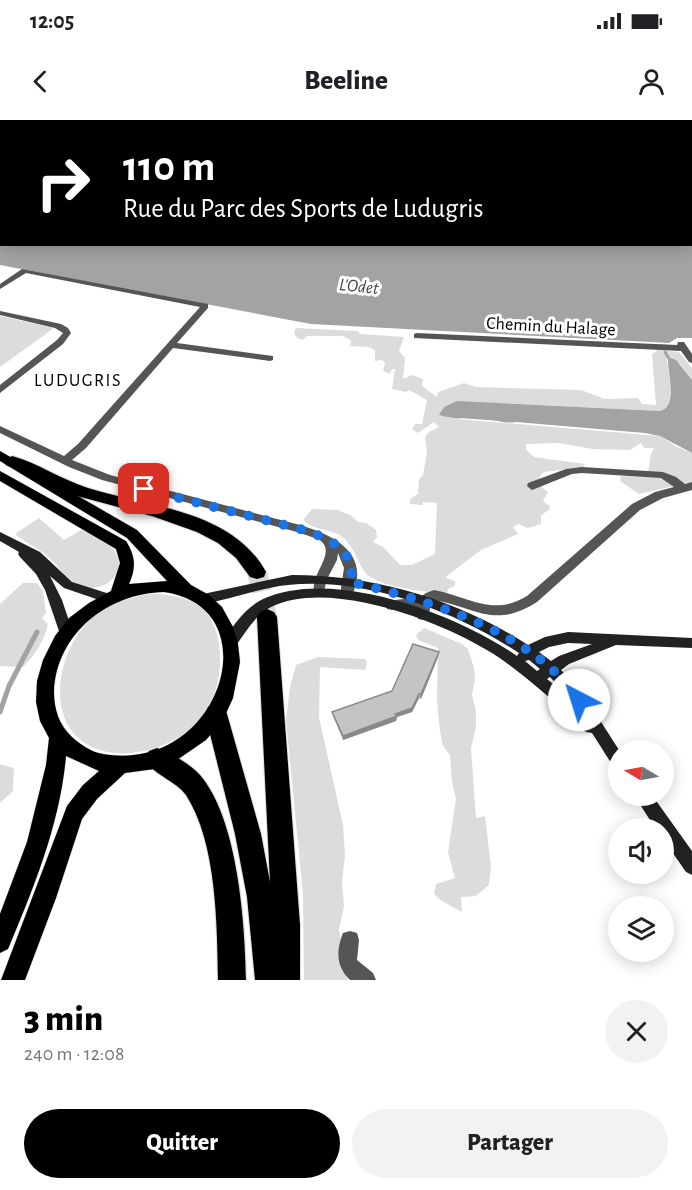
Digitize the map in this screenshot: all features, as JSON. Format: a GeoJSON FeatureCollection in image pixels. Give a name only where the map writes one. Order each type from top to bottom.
{"type":"FeatureCollection","features":[{"type":"Feature","properties":{"kind":"highway"},"geometry":{"type":"LineString","coordinates":[[6,458],[72,488],[210,530],[237,547],[247,556],[257,572]]}},
{"type":"Feature","properties":{"kind":"highway"},"geometry":{"type":"LineString","coordinates":[[267,617],[286,925],[286,980]]}},
{"type":"Feature","properties":{"kind":"highway"},"geometry":{"type":"LineString","coordinates":[[216,714],[250,845],[260,897],[269,980]]}},
{"type":"Feature","properties":{"kind":"highway"},"geometry":{"type":"LineString","coordinates":[[157,759],[193,786],[208,812],[221,865],[228,915],[232,980]]}},
{"type":"Feature","properties":{"kind":"main road"},"geometry":{"type":"LineString","coordinates":[[6,458],[132,534],[186,590],[214,608],[222,620],[230,643],[229,680],[216,714],[198,735],[184,746],[157,759],[140,764],[100,763],[82,757],[58,739],[50,726],[44,690],[49,666],[66,633],[86,613],[113,596],[153,586],[186,590]]}},
{"type":"Feature","properties":{"kind":"main road"},"geometry":{"type":"LineString","coordinates":[[0,475],[121,545],[127,555],[128,566],[113,596]]}},
{"type":"Feature","properties":{"kind":"main road"},"geometry":{"type":"LineString","coordinates":[[0,941],[24,884],[48,808],[58,739]]}},
{"type":"Feature","properties":{"kind":"main road"},"geometry":{"type":"LineString","coordinates":[[13,980],[45,898],[74,813],[90,792],[121,764]]}},
{"type":"Feature","properties":{"kind":"street"},"geometry":{"type":"LineString","coordinates":[[0,286],[25,272],[205,306],[82,446],[65,461]]}},
{"type":"Feature","properties":{"kind":"street"},"geometry":{"type":"LineString","coordinates":[[0,313],[58,326],[66,333],[60,342],[0,390]]}},
{"type":"Feature","properties":{"kind":"street","name":"Chemin du Halage"},"geometry":{"type":"LineString","coordinates":[[417,336],[651,349],[682,346],[692,360]]}},
{"type":"Feature","properties":{"kind":"street"},"geometry":{"type":"LineString","coordinates":[[171,345],[270,358]]}},
{"type":"Feature","properties":{"kind":"street"},"geometry":{"type":"LineString","coordinates":[[0,429],[65,461],[130,485],[300,529],[327,540],[348,556],[352,568],[346,595]]}},
{"type":"Feature","properties":{"kind":"street"},"geometry":{"type":"LineString","coordinates":[[532,486],[570,471],[582,470],[663,475],[687,487]]}},
{"type":"Feature","properties":{"kind":"street"},"geometry":{"type":"LineString","coordinates":[[423,608],[434,594],[489,611],[504,613],[518,609],[636,507],[653,498],[687,487]]}},
{"type":"Feature","properties":{"kind":"street"},"geometry":{"type":"LineString","coordinates":[[5,539],[36,555],[68,585],[113,596]]}},
{"type":"Feature","properties":{"kind":"street"},"geometry":{"type":"LineString","coordinates":[[5,539],[27,556],[50,582],[66,633]]}},
{"type":"Feature","properties":{"kind":"street"},"geometry":{"type":"LineString","coordinates":[[230,643],[245,621],[268,603],[294,594],[322,580],[333,558],[332,549],[327,540]]}},
{"type":"Feature","properties":{"kind":"street"},"geometry":{"type":"LineString","coordinates":[[322,580],[346,595],[392,605],[423,608],[480,640],[517,663],[604,741]]}},
{"type":"Feature","properties":{"kind":"street"},"geometry":{"type":"LineString","coordinates":[[203,599],[274,582],[322,580],[350,582],[423,608],[481,625],[529,652],[551,668],[573,691],[608,747]]}},
{"type":"Feature","properties":{"kind":"street"},"geometry":{"type":"LineString","coordinates":[[517,663],[529,652],[543,644],[586,636],[615,640],[692,641]]}},
{"type":"Feature","properties":{"kind":"street"},"geometry":{"type":"LineString","coordinates":[[536,679],[572,656],[615,640]]}},
{"type":"Feature","properties":{"kind":"street"},"geometry":{"type":"LineString","coordinates":[[650,806],[692,866]]}},
{"type":"Feature","properties":{"kind":"street"},"geometry":{"type":"LineString","coordinates":[[350,939],[346,951],[347,962],[358,976],[366,980]]}},
{"type":"Feature","properties":{"kind":"shaded area"},"geometry":{"type":"Polygon","coordinates":[[[0,316],[54,328],[0,367],[0,316]]]}},
{"type":"Feature","properties":{"kind":"shaded area"},"geometry":{"type":"Polygon","coordinates":[[[296,328],[358,331],[360,334],[404,337],[399,351],[405,358],[403,379],[412,375],[423,379],[422,386],[437,397],[438,392],[464,383],[476,387],[581,390],[605,399],[638,398],[642,404],[656,405],[652,354],[658,350],[679,352],[692,368],[692,380],[680,364],[667,359],[670,396],[666,407],[660,411],[502,403],[457,419],[660,436],[692,453],[692,482],[639,494],[620,481],[621,476],[645,477],[654,448],[644,448],[641,443],[630,450],[593,449],[559,443],[526,444],[526,450],[534,457],[585,464],[583,467],[544,472],[533,485],[542,487],[548,492],[543,501],[550,506],[549,510],[541,515],[541,524],[528,528],[518,524],[513,527],[518,534],[481,550],[447,576],[446,578],[455,581],[455,586],[448,589],[447,593],[415,590],[379,581],[364,571],[345,539],[336,533],[307,524],[303,520],[312,509],[338,510],[350,515],[358,522],[366,523],[376,530],[377,537],[373,542],[383,547],[400,565],[412,565],[435,554],[437,503],[410,504],[410,499],[418,494],[419,479],[423,475],[427,452],[425,437],[439,427],[434,422],[418,433],[412,429],[415,424],[422,424],[427,400],[409,390],[406,392],[392,389],[395,369],[392,369],[390,374],[383,371],[385,363],[382,360],[375,361],[375,350],[368,347],[350,346],[351,340],[342,336],[307,336],[303,340],[297,338],[294,333],[296,328]]]}},
{"type":"Feature","properties":{"kind":"shaded area"},"geometry":{"type":"Polygon","coordinates":[[[39,518],[64,540],[81,530],[110,546],[118,558],[119,566],[112,580],[98,587],[80,586],[70,580],[46,555],[15,534],[39,518]]]}},
{"type":"Feature","properties":{"kind":"shaded area"},"geometry":{"type":"Polygon","coordinates":[[[23,583],[37,583],[43,591],[46,613],[42,618],[48,624],[47,630],[31,658],[23,667],[0,666],[0,604],[23,583]]]}},
{"type":"Feature","properties":{"kind":"shaded area"},"geometry":{"type":"Polygon","coordinates":[[[151,594],[170,595],[188,600],[199,606],[209,617],[216,630],[219,645],[219,678],[215,693],[201,719],[173,741],[149,750],[125,753],[114,753],[91,746],[74,734],[64,717],[60,697],[62,675],[68,654],[78,634],[98,613],[120,602],[151,594]]]}},
{"type":"Feature","properties":{"kind":"shaded area"},"geometry":{"type":"Polygon","coordinates":[[[424,628],[462,644],[468,649],[474,668],[475,679],[472,695],[476,711],[476,727],[471,748],[476,818],[485,816],[491,866],[489,885],[476,896],[461,897],[462,912],[434,894],[436,884],[455,878],[448,852],[456,799],[450,755],[443,746],[440,731],[437,700],[438,648],[418,640],[416,635],[424,628]]]}},
{"type":"Feature","properties":{"kind":"shaded area"},"geometry":{"type":"Polygon","coordinates":[[[318,657],[365,659],[367,663],[365,670],[320,667],[319,717],[343,825],[344,907],[339,929],[348,980],[304,980],[303,894],[286,720],[290,687],[296,665],[318,657]]]}},
{"type":"Feature","properties":{"kind":"shaded area"},"geometry":{"type":"Polygon","coordinates":[[[0,764],[14,768],[13,791],[0,803],[0,764]]]}},
{"type":"Feature","properties":{"kind":"water","name":"L'Odet"},"geometry":{"type":"Polygon","coordinates":[[[0,246],[692,246],[692,338],[677,338],[669,343],[311,324],[0,265],[0,246]]]}},
{"type":"Feature","properties":{"kind":"water"},"geometry":{"type":"Polygon","coordinates":[[[668,357],[676,360],[692,380],[692,453],[660,436],[645,433],[508,423],[439,415],[444,407],[457,401],[660,411],[666,408],[671,395],[668,357]]]}},
{"type":"Feature","properties":{"kind":"building"},"geometry":{"type":"Polygon","coordinates":[[[413,644],[439,652],[421,694],[412,708],[343,736],[332,712],[392,691],[413,644]]]}},
{"type":"Feature","properties":{"kind":"waterway"},"geometry":{"type":"LineString","coordinates":[[665,352],[668,357]]}},
{"type":"Feature","properties":{"kind":"waterway"},"geometry":{"type":"LineString","coordinates":[[0,712],[9,686],[37,632]]}},
{"type":"Feature","properties":{"kind":"tunnel"},"geometry":{"type":"LineString","coordinates":[[257,572],[267,617]]}},
{"type":"Feature","properties":{"kind":"district","name":"LUDUGRIS"},"geometry":{"type":"Point","coordinates":[78,380]}},
{"type":"Feature","properties":{"kind":"route"},"geometry":{"type":"LineString","coordinates":[[144,489],[300,529],[323,538],[348,556],[352,568],[350,582],[424,602],[502,635],[537,657],[562,679],[579,700]]}}]}
